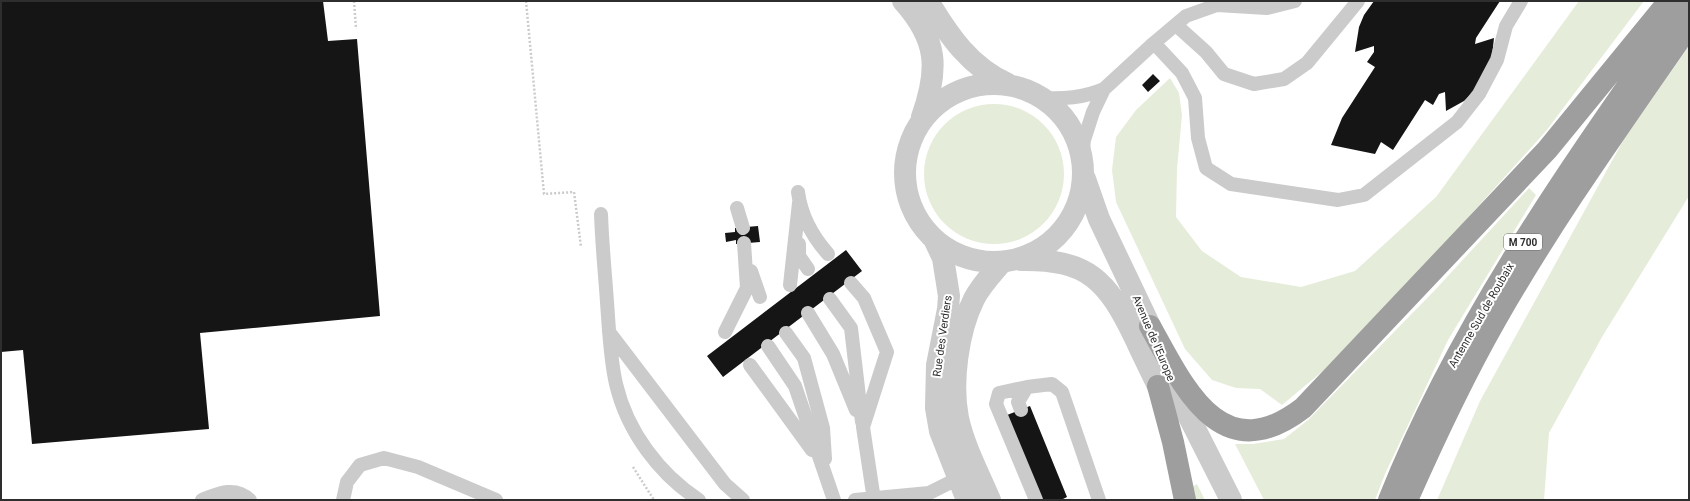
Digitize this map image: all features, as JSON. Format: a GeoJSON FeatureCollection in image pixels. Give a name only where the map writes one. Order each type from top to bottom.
{"type":"FeatureCollection","features":[{"type":"Feature","properties":{"kind":"highway"},"geometry":{"type":"LineString","coordinates":[[1150,326],[1190,394],[1211,416],[1235,428],[1250,430],[1262,430],[1275,426],[1290,418],[1303,408],[1547,150],[1669,1]]}},
{"type":"Feature","properties":{"kind":"highway","name":"Antenne Sud de Roubaix"},"geometry":{"type":"LineString","coordinates":[[1389,500],[1448,374],[1502,277],[1562,183],[1687,1]]}},
{"type":"Feature","properties":{"kind":"highway","name":"Antenne Sud de Roubaix"},"geometry":{"type":"LineString","coordinates":[[1407,500],[1438,432],[1495,321],[1530,262],[1611,139],[1689,26]]}},
{"type":"Feature","properties":{"kind":"highway"},"geometry":{"type":"LineString","coordinates":[[1158,386],[1173,442],[1185,500]]}},
{"type":"Feature","properties":{"kind":"highway"},"geometry":{"type":"LineString","coordinates":[[1415,500],[1438,432]]}},
{"type":"Feature","properties":{"kind":"street"},"geometry":{"type":"LineString","coordinates":[[903,1],[923,26],[932,57],[932,79],[929,96],[920,122],[907,149],[904,163],[905,185],[910,206],[916,219],[935,241]]}},
{"type":"Feature","properties":{"kind":"street"},"geometry":{"type":"LineString","coordinates":[[928,1],[946,32],[962,51],[993,77],[1013,86]]}},
{"type":"Feature","properties":{"kind":"street"},"geometry":{"type":"LineString","coordinates":[[920,122],[941,101],[968,88],[983,84],[1013,86]]}},
{"type":"Feature","properties":{"kind":"street","name":"Avenue de l'Europe"},"geometry":{"type":"LineString","coordinates":[[1013,86],[1028,90],[1053,106],[1072,130],[1083,166],[1092,204],[1150,326],[1182,403],[1231,500]]}},
{"type":"Feature","properties":{"kind":"street"},"geometry":{"type":"LineString","coordinates":[[1009,261],[1042,248],[1054,240],[1064,229],[1078,203],[1083,166]]}},
{"type":"Feature","properties":{"kind":"street","name":"Avenue de l'Europe"},"geometry":{"type":"LineString","coordinates":[[935,241],[959,256],[973,260],[1056,262],[1085,271],[1096,278],[1105,287],[1120,308],[1214,500]]}},
{"type":"Feature","properties":{"kind":"street","name":"Rue des Verdiers"},"geometry":{"type":"LineString","coordinates":[[935,241],[943,258],[949,296],[948,309],[937,365],[936,408],[940,431],[968,474],[990,500]]}},
{"type":"Feature","properties":{"kind":"street","name":"Rue des Verdiers"},"geometry":{"type":"LineString","coordinates":[[967,500],[968,474],[955,393],[957,362],[964,327],[974,298],[1009,261]]}},
{"type":"Feature","properties":{"kind":"lane"},"geometry":{"type":"LineString","coordinates":[[1041,98],[1070,99],[1088,96],[1104,89],[1186,16],[1217,3],[1267,8],[1295,1]]}},
{"type":"Feature","properties":{"kind":"lane"},"geometry":{"type":"LineString","coordinates":[[1176,25],[1206,52],[1224,74],[1254,84],[1284,79],[1307,63],[1358,1]]}},
{"type":"Feature","properties":{"kind":"lane"},"geometry":{"type":"LineString","coordinates":[[1154,43],[1182,73],[1194,98],[1198,138],[1206,168],[1231,184],[1338,200],[1364,195],[1457,122],[1479,94],[1497,60],[1506,26],[1522,1]]}},
{"type":"Feature","properties":{"kind":"lane"},"geometry":{"type":"LineString","coordinates":[[1083,166],[1084,140],[1093,112],[1104,89]]}},
{"type":"Feature","properties":{"kind":"lane"},"geometry":{"type":"LineString","coordinates":[[799,198],[816,240],[828,254]]}},
{"type":"Feature","properties":{"kind":"lane"},"geometry":{"type":"LineString","coordinates":[[799,198],[799,256],[808,269]]}},
{"type":"Feature","properties":{"kind":"lane"},"geometry":{"type":"LineString","coordinates":[[790,285],[799,198]]}},
{"type":"Feature","properties":{"kind":"lane"},"geometry":{"type":"LineString","coordinates":[[737,208],[743,228]]}},
{"type":"Feature","properties":{"kind":"lane"},"geometry":{"type":"LineString","coordinates":[[601,214],[609,331],[616,384],[621,402],[635,432],[649,454],[661,468],[699,500]]}},
{"type":"Feature","properties":{"kind":"lane"},"geometry":{"type":"LineString","coordinates":[[744,243],[747,288],[746,313]]}},
{"type":"Feature","properties":{"kind":"lane"},"geometry":{"type":"LineString","coordinates":[[746,258],[760,297]]}},
{"type":"Feature","properties":{"kind":"lane"},"geometry":{"type":"LineString","coordinates":[[851,283],[864,298],[887,352],[863,427]]}},
{"type":"Feature","properties":{"kind":"lane"},"geometry":{"type":"LineString","coordinates":[[725,332],[747,288]]}},
{"type":"Feature","properties":{"kind":"lane"},"geometry":{"type":"LineString","coordinates":[[830,299],[851,328],[863,427],[874,499]]}},
{"type":"Feature","properties":{"kind":"lane"},"geometry":{"type":"LineString","coordinates":[[808,313],[833,354],[863,427]]}},
{"type":"Feature","properties":{"kind":"lane"},"geometry":{"type":"LineString","coordinates":[[609,331],[725,484],[743,500]]}},
{"type":"Feature","properties":{"kind":"lane"},"geometry":{"type":"LineString","coordinates":[[786,333],[804,358],[822,428],[827,479]]}},
{"type":"Feature","properties":{"kind":"lane"},"geometry":{"type":"LineString","coordinates":[[768,346],[795,386],[834,500]]}},
{"type":"Feature","properties":{"kind":"lane"},"geometry":{"type":"LineString","coordinates":[[750,365],[820,462]]}},
{"type":"Feature","properties":{"kind":"lane"},"geometry":{"type":"LineString","coordinates":[[1036,500],[996,404],[999,393],[1027,387],[1052,384],[1062,392],[1099,500]]}},
{"type":"Feature","properties":{"kind":"lane"},"geometry":{"type":"LineString","coordinates":[[1021,410],[1018,402],[1027,387]]}},
{"type":"Feature","properties":{"kind":"lane"},"geometry":{"type":"LineString","coordinates":[[342,500],[347,482],[360,465],[384,458],[418,467],[496,500]]}},
{"type":"Feature","properties":{"kind":"lane"},"geometry":{"type":"LineString","coordinates":[[913,500],[968,474]]}},
{"type":"Feature","properties":{"kind":"lane"},"geometry":{"type":"LineString","coordinates":[[202,500],[224,492],[243,493],[250,500]]}},
{"type":"Feature","properties":{"kind":"lane"},"geometry":{"type":"LineString","coordinates":[[855,500],[929,493]]}},
{"type":"Feature","properties":{"kind":"path"},"geometry":{"type":"LineString","coordinates":[[354,1],[356,29]]}},
{"type":"Feature","properties":{"kind":"path"},"geometry":{"type":"LineString","coordinates":[[526,1],[544,194],[574,192],[582,248]]}},
{"type":"Feature","properties":{"kind":"path"},"geometry":{"type":"LineString","coordinates":[[631,464],[654,500]]}},
{"type":"Feature","properties":{"kind":"green space"},"geometry":{"type":"Polygon","coordinates":[[[1579,1],[1644,1],[1546,131],[1437,252],[1324,370],[1282,405],[1260,389],[1236,388],[1212,380],[1185,349],[1116,202],[1112,170],[1116,137],[1136,110],[1170,78],[1179,93],[1182,115],[1177,169],[1176,217],[1202,251],[1241,277],[1301,287],[1355,271],[1436,197],[1579,1]]]}},
{"type":"Feature","properties":{"kind":"green space"},"geometry":{"type":"Polygon","coordinates":[[[1689,46],[1689,196],[1602,337],[1549,433],[1544,500],[1437,500],[1480,401],[1624,139],[1689,46]]]}},
{"type":"Feature","properties":{"kind":"green space"},"geometry":{"type":"Polygon","coordinates":[[[1001,104],[1021,109],[1033,115],[1044,124],[1053,135],[1059,147],[1063,160],[1063,188],[1059,201],[1053,213],[1044,224],[1033,233],[1021,239],[1008,243],[987,244],[967,239],[955,233],[944,224],[935,213],[925,188],[924,167],[929,147],[935,135],[944,124],[955,115],[980,105],[1001,104]]]}},
{"type":"Feature","properties":{"kind":"green space"},"geometry":{"type":"Polygon","coordinates":[[[1529,188],[1536,195],[1448,340],[1385,474],[1375,500],[1264,500],[1235,444],[1253,444],[1284,439],[1308,420],[1435,290],[1529,188]]]}},
{"type":"Feature","properties":{"kind":"green space"},"geometry":{"type":"Polygon","coordinates":[[[1197,484],[1205,500],[1195,500],[1192,487],[1197,484]]]}},
{"type":"Feature","properties":{"kind":"building"},"geometry":{"type":"Polygon","coordinates":[[[1,1],[323,1],[328,41],[357,39],[380,316],[200,333],[209,429],[32,444],[23,350],[1,352],[1,1]]]}},
{"type":"Feature","properties":{"kind":"building"},"geometry":{"type":"Polygon","coordinates":[[[1374,1],[1500,1],[1476,38],[1475,44],[1494,38],[1492,56],[1473,92],[1464,101],[1446,111],[1445,92],[1439,94],[1433,105],[1425,100],[1393,150],[1381,142],[1375,154],[1331,145],[1342,118],[1375,67],[1367,62],[1374,52],[1374,46],[1355,52],[1359,27],[1364,15],[1374,1]]]}},
{"type":"Feature","properties":{"kind":"building"},"geometry":{"type":"Polygon","coordinates":[[[1153,74],[1160,81],[1148,92],[1142,85],[1153,74]]]}},
{"type":"Feature","properties":{"kind":"building"},"geometry":{"type":"Polygon","coordinates":[[[758,226],[760,242],[736,244],[736,240],[726,242],[725,233],[735,232],[735,228],[758,226]]]}},
{"type":"Feature","properties":{"kind":"building"},"geometry":{"type":"Polygon","coordinates":[[[846,250],[862,271],[723,377],[707,356],[846,250]]]}},
{"type":"Feature","properties":{"kind":"building"},"geometry":{"type":"Polygon","coordinates":[[[1030,406],[1067,497],[1061,500],[1042,500],[1007,415],[1030,406]]]}}]}
